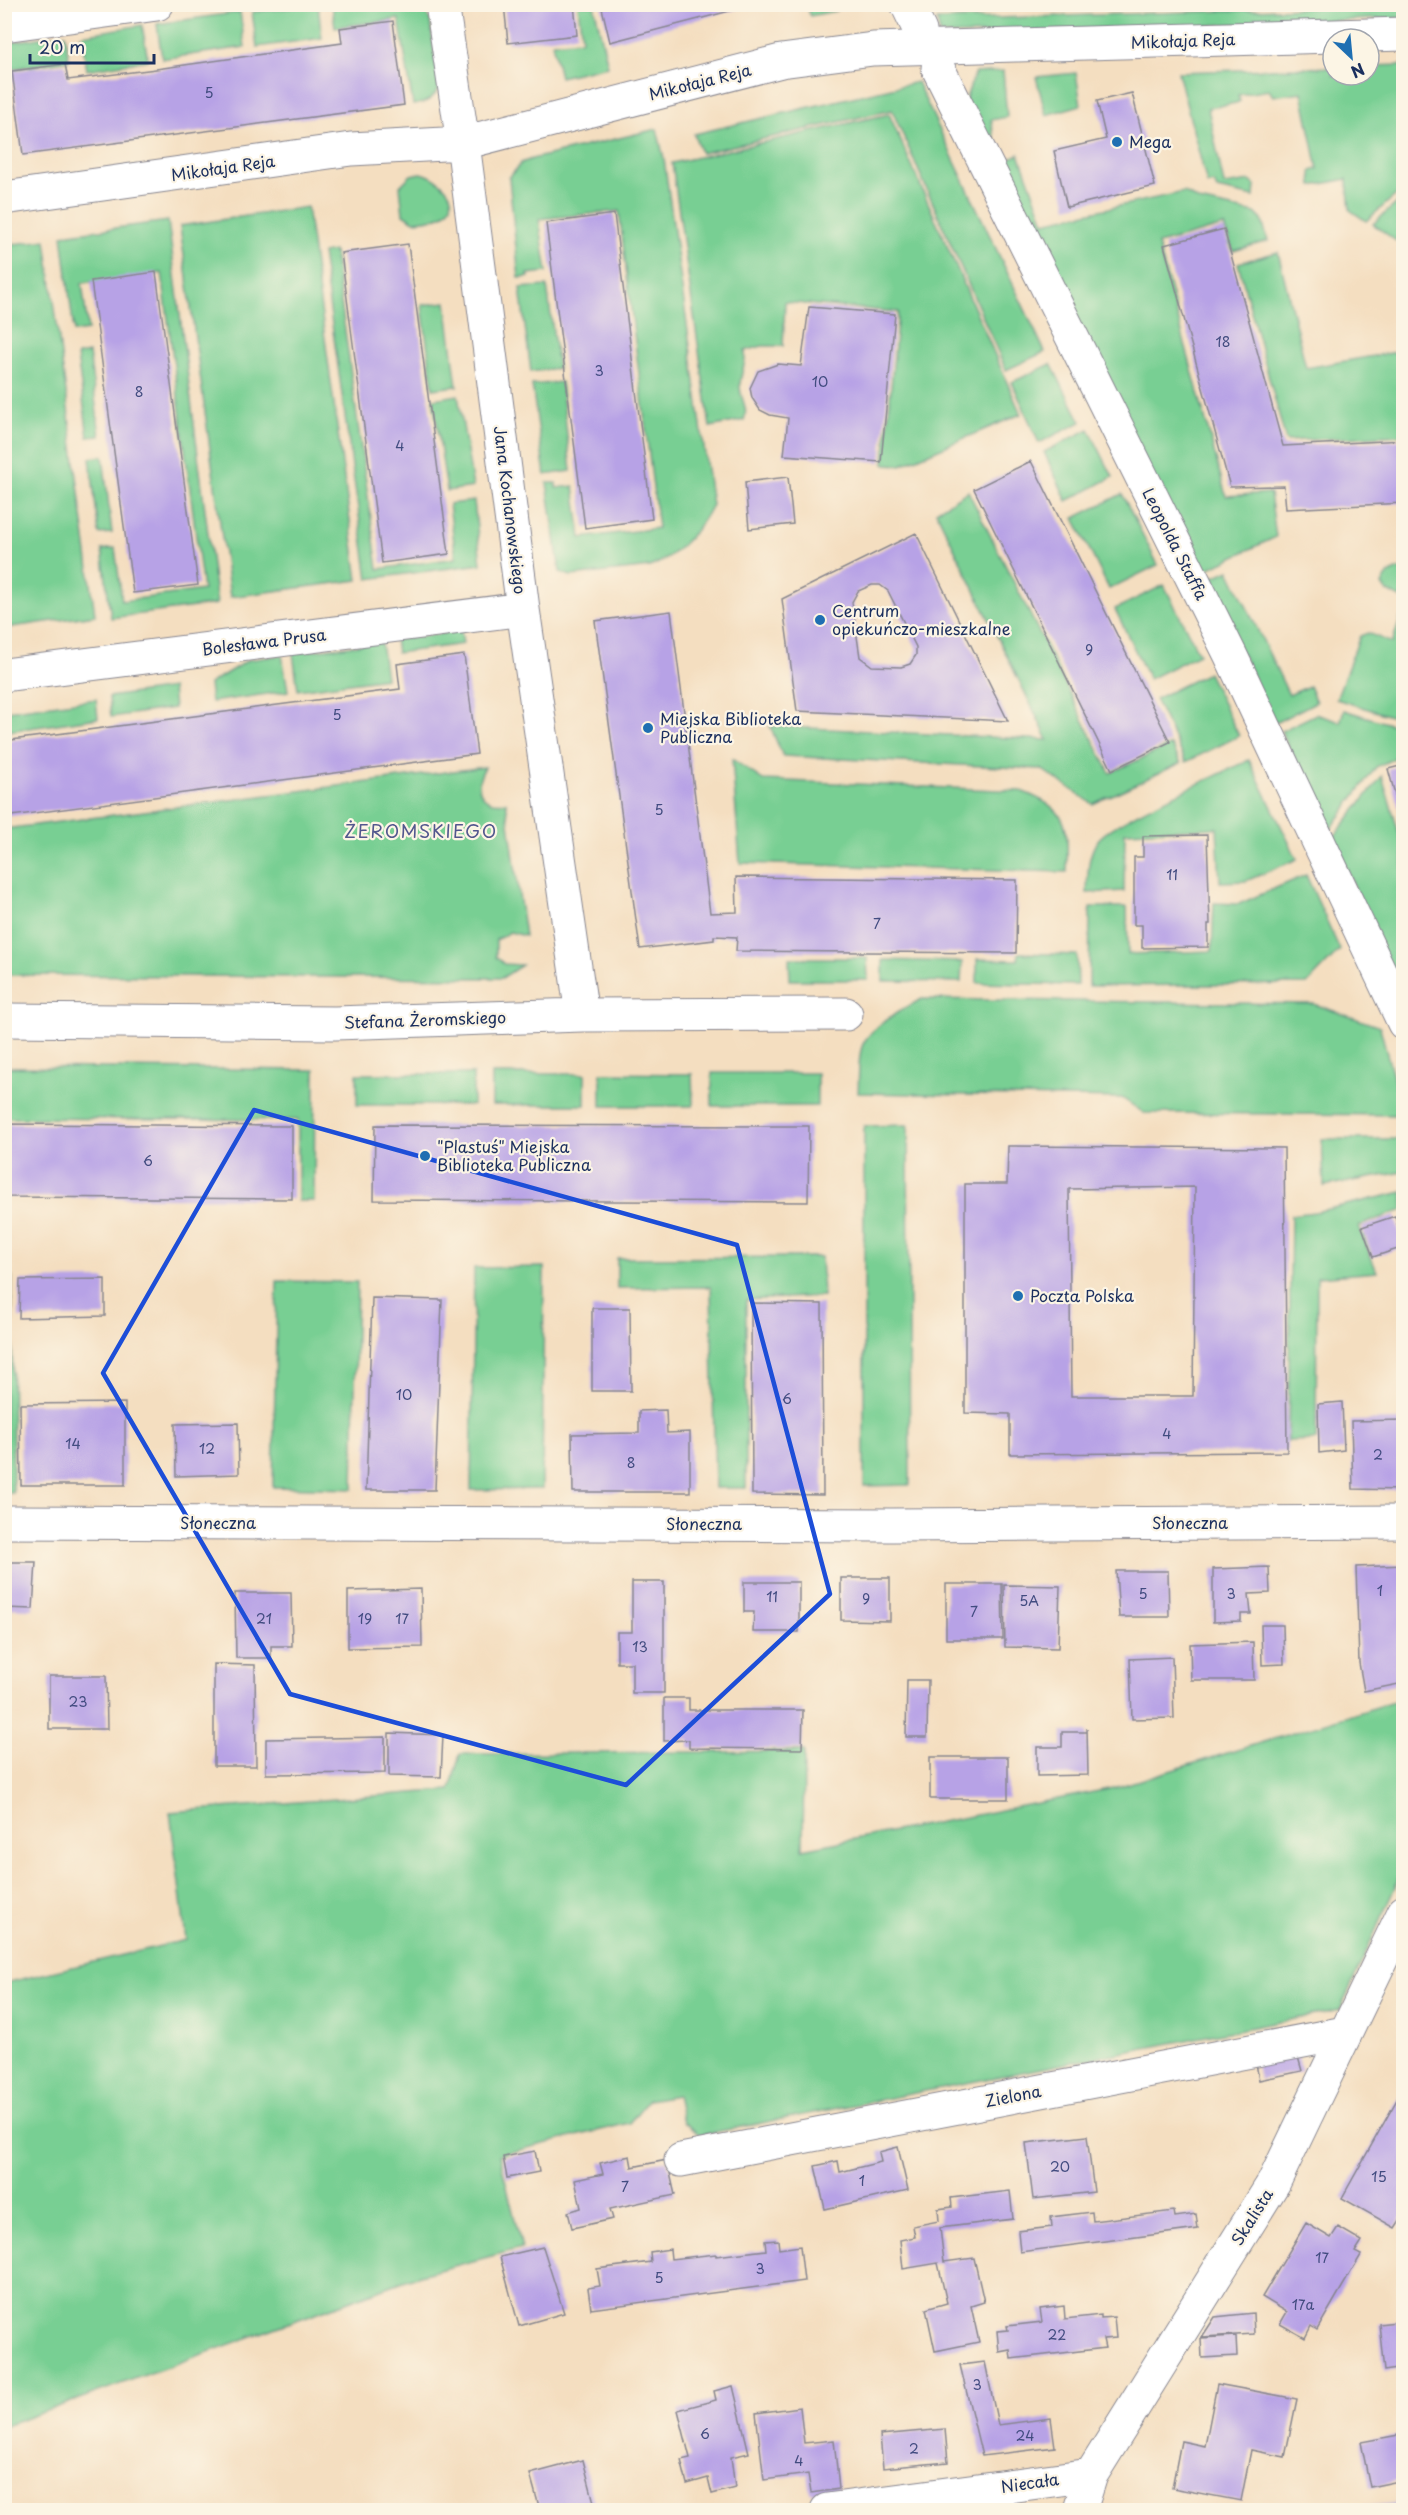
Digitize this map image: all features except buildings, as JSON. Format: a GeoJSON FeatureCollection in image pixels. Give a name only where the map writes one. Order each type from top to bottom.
{"type":"FeatureCollection","features":[{"type":"Feature","properties":{"kind":"street"},"geometry":{"type":"LineString","coordinates":[[4,25],[157,4]]}},
{"type":"Feature","properties":{"kind":"street","name":"Jana Kochanowskiego"},"geometry":{"type":"LineString","coordinates":[[442,4],[463,142],[523,609],[582,1015]]}},
{"type":"Feature","properties":{"kind":"street","name":"Mikołaja Reja"},"geometry":{"type":"LineString","coordinates":[[4,198],[351,149],[463,142],[781,61],[873,49],[1404,34]]}},
{"type":"Feature","properties":{"kind":"street","name":"Leopolda Staffa"},"geometry":{"type":"LineString","coordinates":[[938,68],[1230,654],[1404,1023]]}},
{"type":"Feature","properties":{"kind":"street","name":"Bolesława Prusa"},"geometry":{"type":"LineString","coordinates":[[4,675],[523,609]]}},
{"type":"Feature","properties":{"kind":"street","name":"Stefana Żeromskiego"},"geometry":{"type":"LineString","coordinates":[[4,1020],[335,1023],[582,1015],[846,1014]]}},
{"type":"Feature","properties":{"kind":"street","name":"Słoneczna"},"geometry":{"type":"LineString","coordinates":[[4,1522],[903,1525],[1404,1522]]}},
{"type":"Feature","properties":{"kind":"street","name":"Skalista"},"geometry":{"type":"LineString","coordinates":[[1080,2511],[1091,2475],[1274,2182],[1404,1911]]}},
{"type":"Feature","properties":{"kind":"street","name":"Zielona"},"geometry":{"type":"LineString","coordinates":[[681,2160],[1345,2033]]}},
{"type":"Feature","properties":{"kind":"street","name":"Niecała"},"geometry":{"type":"LineString","coordinates":[[827,2511],[1091,2475]]}},
{"type":"Feature","properties":{"kind":"highlighted area"},"geometry":{"type":"Polygon","coordinates":[[[254,1110],[737,1245],[830,1594],[626,1785],[290,1694],[103,1373],[254,1110]]]}},
{"type":"Feature","properties":{"kind":"shaded area"},"geometry":{"type":"Polygon","coordinates":[[[1403,2502],[1403,2510],[1331,2510],[1403,2502]]]}},
{"type":"Feature","properties":{"kind":"green space"},"geometry":{"type":"Polygon","coordinates":[[[318,5],[322,38],[257,47],[252,12],[318,5]]]}},
{"type":"Feature","properties":{"kind":"green space"},"geometry":{"type":"Polygon","coordinates":[[[332,5],[422,5],[430,20],[439,89],[436,93],[428,100],[413,105],[399,19],[335,27],[332,5]]]}},
{"type":"Feature","properties":{"kind":"green space"},"geometry":{"type":"Polygon","coordinates":[[[578,5],[594,5],[608,66],[560,77],[552,43],[582,40],[578,5]]]}},
{"type":"Feature","properties":{"kind":"green space"},"geometry":{"type":"Polygon","coordinates":[[[807,5],[836,5],[836,11],[810,16],[807,5]]]}},
{"type":"Feature","properties":{"kind":"green space"},"geometry":{"type":"Polygon","coordinates":[[[1404,5],[1403,18],[940,35],[937,20],[1404,5]]]}},
{"type":"Feature","properties":{"kind":"green space"},"geometry":{"type":"Polygon","coordinates":[[[240,12],[245,47],[162,59],[157,24],[240,12]]]}},
{"type":"Feature","properties":{"kind":"green space"},"geometry":{"type":"Polygon","coordinates":[[[142,25],[148,60],[87,70],[81,35],[142,25]]]}},
{"type":"Feature","properties":{"kind":"green space"},"geometry":{"type":"Polygon","coordinates":[[[65,34],[69,60],[5,70],[5,43],[65,34]]]}},
{"type":"Feature","properties":{"kind":"green space"},"geometry":{"type":"Polygon","coordinates":[[[1403,65],[1403,189],[1366,221],[1350,210],[1347,179],[1312,186],[1311,171],[1318,169],[1302,92],[1273,96],[1269,90],[1238,95],[1240,101],[1236,103],[1208,108],[1224,185],[1250,181],[1255,185],[1254,197],[1217,189],[1214,183],[1207,184],[1178,72],[1321,67],[1321,87],[1381,87],[1381,66],[1403,65]]]}},
{"type":"Feature","properties":{"kind":"green space"},"geometry":{"type":"Polygon","coordinates":[[[1003,71],[1007,117],[991,120],[997,152],[965,101],[975,73],[1003,71]]]}},
{"type":"Feature","properties":{"kind":"green space"},"geometry":{"type":"Polygon","coordinates":[[[1076,73],[1081,105],[1046,115],[1036,77],[1076,73]]]}},
{"type":"Feature","properties":{"kind":"green space"},"geometry":{"type":"Polygon","coordinates":[[[917,82],[1045,352],[1006,370],[892,110],[701,153],[694,134],[917,82]]]}},
{"type":"Feature","properties":{"kind":"green space"},"geometry":{"type":"Polygon","coordinates":[[[889,114],[1021,414],[901,465],[884,464],[898,312],[785,302],[783,346],[762,346],[745,351],[740,386],[745,407],[744,420],[710,427],[672,163],[889,114]]]}},
{"type":"Feature","properties":{"kind":"green space"},"geometry":{"type":"Polygon","coordinates":[[[657,129],[664,159],[712,505],[701,524],[686,541],[660,562],[650,567],[571,576],[560,572],[547,483],[556,483],[556,488],[574,486],[581,538],[658,528],[619,211],[539,219],[547,272],[528,274],[529,277],[519,278],[509,178],[521,163],[532,159],[657,129]]]}},
{"type":"Feature","properties":{"kind":"green space"},"geometry":{"type":"Polygon","coordinates":[[[1019,154],[1044,222],[1184,192],[1199,201],[1255,213],[1262,220],[1268,241],[1233,251],[1224,226],[1158,244],[1226,496],[1270,493],[1276,537],[1201,572],[994,166],[1019,154]]]}},
{"type":"Feature","properties":{"kind":"green space"},"geometry":{"type":"Polygon","coordinates":[[[420,173],[441,183],[447,189],[452,202],[449,209],[439,217],[414,221],[403,214],[400,186],[411,175],[420,173]]]}},
{"type":"Feature","properties":{"kind":"green space"},"geometry":{"type":"Polygon","coordinates":[[[1403,198],[1403,246],[1373,224],[1403,198]]]}},
{"type":"Feature","properties":{"kind":"green space"},"geometry":{"type":"Polygon","coordinates":[[[307,207],[358,580],[230,597],[180,226],[307,207]]]}},
{"type":"Feature","properties":{"kind":"green space"},"geometry":{"type":"Polygon","coordinates":[[[168,221],[217,604],[111,618],[102,550],[115,548],[122,601],[203,590],[162,273],[82,283],[88,330],[74,332],[62,235],[168,221]]]}},
{"type":"Feature","properties":{"kind":"green space"},"geometry":{"type":"Polygon","coordinates":[[[46,240],[95,615],[5,628],[5,245],[46,240]]]}},
{"type":"Feature","properties":{"kind":"green space"},"geometry":{"type":"Polygon","coordinates":[[[334,251],[378,569],[456,558],[449,504],[474,501],[481,564],[368,579],[322,253],[334,251]]]}},
{"type":"Feature","properties":{"kind":"green space"},"geometry":{"type":"Polygon","coordinates":[[[1278,252],[1306,368],[1403,351],[1403,435],[1286,441],[1238,263],[1278,252]]]}},
{"type":"Feature","properties":{"kind":"green space"},"geometry":{"type":"Polygon","coordinates":[[[547,286],[558,368],[531,372],[520,288],[547,286]]]}},
{"type":"Feature","properties":{"kind":"green space"},"geometry":{"type":"Polygon","coordinates":[[[446,302],[457,386],[433,389],[422,305],[446,302]]]}},
{"type":"Feature","properties":{"kind":"green space"},"geometry":{"type":"Polygon","coordinates":[[[89,353],[100,436],[88,437],[77,355],[89,353]]]}},
{"type":"Feature","properties":{"kind":"green space"},"geometry":{"type":"Polygon","coordinates":[[[1051,364],[1081,422],[1039,443],[1012,382],[1051,364]]]}},
{"type":"Feature","properties":{"kind":"green space"},"geometry":{"type":"Polygon","coordinates":[[[561,382],[571,471],[545,475],[532,385],[561,382]]]}},
{"type":"Feature","properties":{"kind":"green space"},"geometry":{"type":"Polygon","coordinates":[[[458,395],[473,487],[447,491],[433,399],[458,395]]]}},
{"type":"Feature","properties":{"kind":"green space"},"geometry":{"type":"Polygon","coordinates":[[[1089,429],[1113,477],[1067,501],[1044,452],[1089,429]]]}},
{"type":"Feature","properties":{"kind":"green space"},"geometry":{"type":"Polygon","coordinates":[[[103,456],[112,533],[99,534],[90,458],[103,456]]]}},
{"type":"Feature","properties":{"kind":"green space"},"geometry":{"type":"Polygon","coordinates":[[[968,491],[1110,773],[1171,745],[1181,763],[1093,804],[1041,769],[783,756],[770,726],[1048,740],[936,511],[968,491]]]}},
{"type":"Feature","properties":{"kind":"green space"},"geometry":{"type":"Polygon","coordinates":[[[1122,494],[1158,565],[1109,589],[1074,518],[1122,494]]]}},
{"type":"Feature","properties":{"kind":"green space"},"geometry":{"type":"Polygon","coordinates":[[[1404,568],[1403,599],[1386,591],[1382,585],[1390,573],[1404,568]]]}},
{"type":"Feature","properties":{"kind":"green space"},"geometry":{"type":"Polygon","coordinates":[[[1229,570],[1289,695],[1309,686],[1316,702],[1275,723],[1207,580],[1229,570]]]}},
{"type":"Feature","properties":{"kind":"green space"},"geometry":{"type":"Polygon","coordinates":[[[1164,585],[1199,654],[1149,679],[1115,609],[1164,585]]]}},
{"type":"Feature","properties":{"kind":"green space"},"geometry":{"type":"Polygon","coordinates":[[[1403,611],[1403,720],[1336,699],[1360,636],[1368,633],[1392,643],[1403,611]]]}},
{"type":"Feature","properties":{"kind":"green space"},"geometry":{"type":"Polygon","coordinates":[[[461,631],[463,644],[397,653],[395,640],[461,631]]]}},
{"type":"Feature","properties":{"kind":"green space"},"geometry":{"type":"Polygon","coordinates":[[[381,642],[386,678],[298,690],[293,653],[381,642]]]}},
{"type":"Feature","properties":{"kind":"green space"},"geometry":{"type":"Polygon","coordinates":[[[282,655],[288,691],[211,702],[209,684],[248,660],[282,655]]]}},
{"type":"Feature","properties":{"kind":"green space"},"geometry":{"type":"Polygon","coordinates":[[[1208,673],[1239,736],[1186,762],[1155,699],[1208,673]]]}},
{"type":"Feature","properties":{"kind":"green space"},"geometry":{"type":"Polygon","coordinates":[[[172,688],[174,708],[111,717],[109,697],[172,688]]]}},
{"type":"Feature","properties":{"kind":"green space"},"geometry":{"type":"Polygon","coordinates":[[[96,699],[98,718],[9,731],[7,711],[96,699]]]}},
{"type":"Feature","properties":{"kind":"green space"},"geometry":{"type":"Polygon","coordinates":[[[1344,710],[1403,728],[1403,754],[1376,767],[1330,830],[1281,731],[1316,714],[1340,722],[1344,710]]]}},
{"type":"Feature","properties":{"kind":"green space"},"geometry":{"type":"Polygon","coordinates":[[[732,759],[763,780],[1021,791],[1049,805],[1063,820],[1067,841],[1067,872],[740,863],[732,759]]]}},
{"type":"Feature","properties":{"kind":"green space"},"geometry":{"type":"Polygon","coordinates":[[[1249,760],[1297,859],[1246,881],[1220,882],[1217,828],[1125,832],[1124,891],[1087,893],[1089,865],[1094,846],[1108,831],[1145,809],[1249,760]]]}},
{"type":"Feature","properties":{"kind":"green space"},"geometry":{"type":"Polygon","coordinates":[[[485,767],[481,774],[481,794],[490,801],[506,802],[525,936],[510,932],[496,940],[496,957],[504,964],[522,965],[502,978],[11,975],[5,972],[5,829],[485,767]]]}},
{"type":"Feature","properties":{"kind":"green space"},"geometry":{"type":"Polygon","coordinates":[[[1382,776],[1403,847],[1403,998],[1333,838],[1382,776]]]}},
{"type":"Feature","properties":{"kind":"green space"},"geometry":{"type":"Polygon","coordinates":[[[1306,875],[1340,950],[1307,984],[1089,986],[1090,907],[1127,907],[1128,954],[1212,951],[1214,903],[1239,904],[1306,875]]]}},
{"type":"Feature","properties":{"kind":"green space"},"geometry":{"type":"Polygon","coordinates":[[[1019,953],[1077,955],[1078,985],[977,983],[977,959],[1018,960],[1019,953]]]}},
{"type":"Feature","properties":{"kind":"green space"},"geometry":{"type":"Polygon","coordinates":[[[789,958],[867,958],[868,980],[790,980],[789,958]]]}},
{"type":"Feature","properties":{"kind":"green space"},"geometry":{"type":"Polygon","coordinates":[[[883,960],[962,962],[961,982],[883,981],[883,960]]]}},
{"type":"Feature","properties":{"kind":"green space"},"geometry":{"type":"Polygon","coordinates":[[[922,999],[1314,1004],[1380,1027],[1403,1115],[1144,1113],[1122,1098],[858,1093],[859,1060],[864,1042],[886,1020],[922,999]]]}},
{"type":"Feature","properties":{"kind":"green space"},"geometry":{"type":"Polygon","coordinates":[[[5,1067],[315,1070],[314,1201],[298,1201],[298,1120],[5,1118],[5,1067]]]}},
{"type":"Feature","properties":{"kind":"green space"},"geometry":{"type":"Polygon","coordinates":[[[601,1073],[692,1074],[693,1106],[601,1106],[601,1073]]]}},
{"type":"Feature","properties":{"kind":"green space"},"geometry":{"type":"Polygon","coordinates":[[[712,1073],[817,1073],[817,1106],[712,1106],[712,1073]]]}},
{"type":"Feature","properties":{"kind":"green space"},"geometry":{"type":"Polygon","coordinates":[[[357,1074],[473,1074],[473,1105],[357,1105],[357,1074]]]}},
{"type":"Feature","properties":{"kind":"green space"},"geometry":{"type":"Polygon","coordinates":[[[492,1074],[585,1074],[585,1105],[492,1105],[492,1074]]]}},
{"type":"Feature","properties":{"kind":"green space"},"geometry":{"type":"Polygon","coordinates":[[[908,1125],[910,1485],[864,1486],[864,1126],[908,1125]]]}},
{"type":"Feature","properties":{"kind":"green space"},"geometry":{"type":"Polygon","coordinates":[[[1322,1139],[1403,1139],[1403,1172],[1324,1186],[1322,1139]]]}},
{"type":"Feature","properties":{"kind":"green space"},"geometry":{"type":"Polygon","coordinates":[[[1403,1192],[1403,1210],[1359,1226],[1377,1272],[1317,1277],[1316,1440],[1288,1441],[1291,1215],[1315,1212],[1403,1192]]]}},
{"type":"Feature","properties":{"kind":"green space"},"geometry":{"type":"Polygon","coordinates":[[[821,1257],[823,1296],[746,1300],[746,1488],[715,1488],[711,1287],[617,1288],[617,1258],[821,1257]]]}},
{"type":"Feature","properties":{"kind":"green space"},"geometry":{"type":"Polygon","coordinates":[[[544,1267],[542,1489],[471,1490],[474,1268],[544,1267]]]}},
{"type":"Feature","properties":{"kind":"green space"},"geometry":{"type":"Polygon","coordinates":[[[5,1277],[12,1277],[13,1493],[4,1493],[5,1277]]]}},
{"type":"Feature","properties":{"kind":"green space"},"geometry":{"type":"Polygon","coordinates":[[[277,1281],[357,1282],[353,1489],[273,1487],[277,1281]]]}},
{"type":"Feature","properties":{"kind":"green space"},"geometry":{"type":"Polygon","coordinates":[[[1403,1699],[1403,1869],[1340,2010],[700,2135],[683,2122],[677,2095],[648,2100],[629,2123],[499,2155],[522,2248],[420,2275],[5,2426],[5,1983],[186,1940],[170,1812],[450,1790],[460,1754],[804,1751],[803,1849],[1114,1788],[1403,1699]]]}},
{"type":"Feature","properties":{"kind":"place","name":"Mega"},"geometry":{"type":"Point","coordinates":[1117,142]}},
{"type":"Feature","properties":{"kind":"place","name":"Centrum opiekuńczo-mieszkalne"},"geometry":{"type":"Point","coordinates":[820,620]}},
{"type":"Feature","properties":{"kind":"place","name":"Miejska Biblioteka Publiczna"},"geometry":{"type":"Point","coordinates":[648,728]}},
{"type":"Feature","properties":{"kind":"place","name":"\"Plastuś\" Miejska Biblioteka Publiczna"},"geometry":{"type":"Point","coordinates":[425,1156]}},
{"type":"Feature","properties":{"kind":"place","name":"Poczta Polska"},"geometry":{"type":"Point","coordinates":[1018,1296]}},
{"type":"Feature","properties":{"kind":"district","name":"ŻEROMSKIEGO"},"geometry":{"type":"Point","coordinates":[421,832]}}]}
